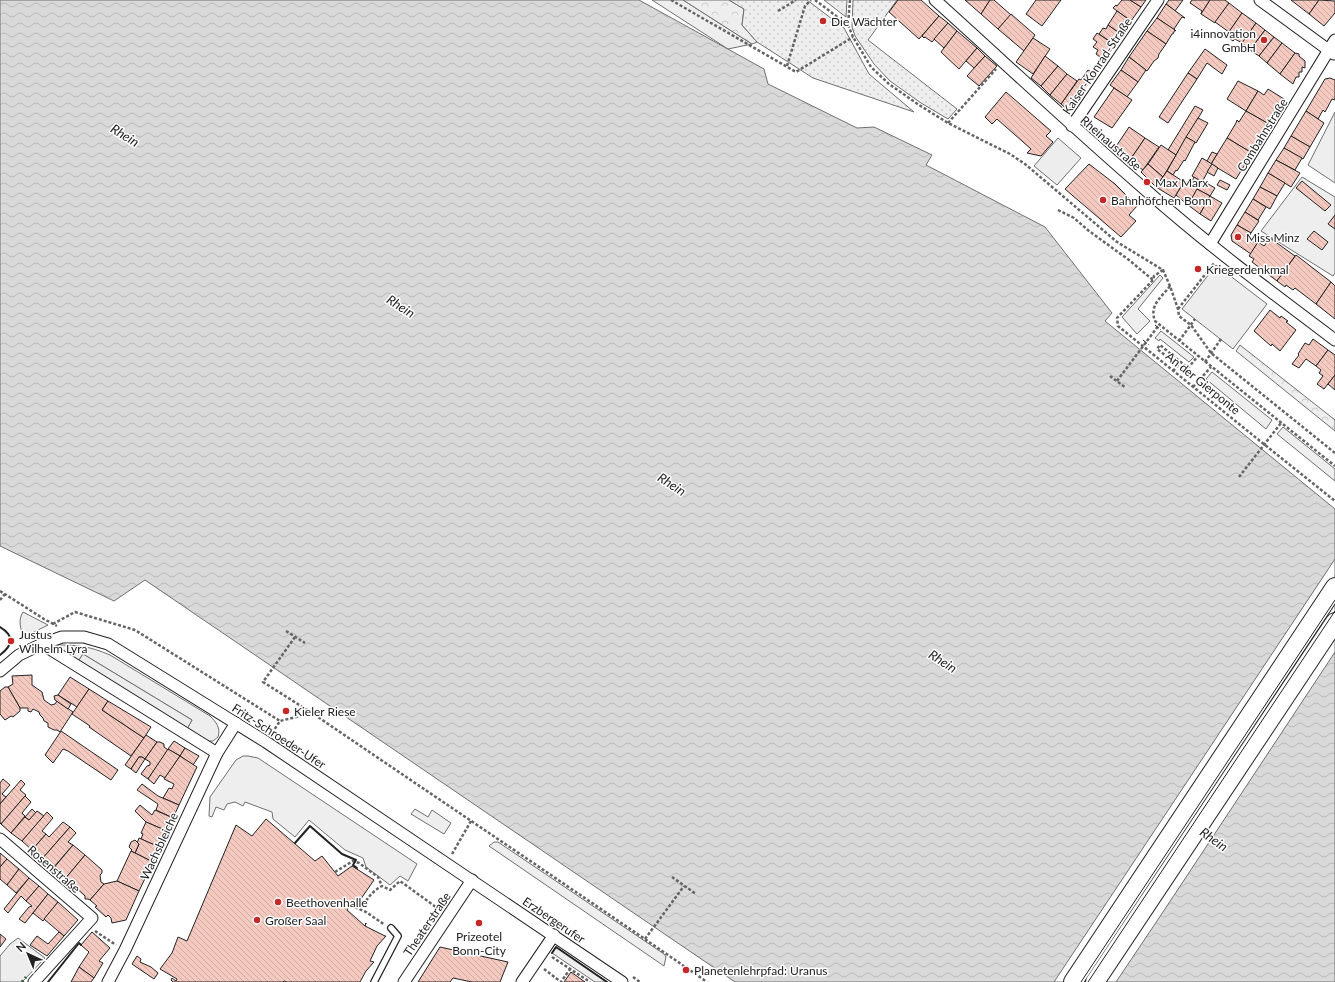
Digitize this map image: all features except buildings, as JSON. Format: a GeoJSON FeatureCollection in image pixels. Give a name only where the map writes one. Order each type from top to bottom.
{"type":"FeatureCollection","features":[{"type":"Feature","properties":{"kind":"main road"},"geometry":{"type":"LineString","coordinates":[[1073,982],[1335,587]]}},
{"type":"Feature","properties":{"kind":"main road"},"geometry":{"type":"LineString","coordinates":[[1095,982],[1335,622]]}},
{"type":"Feature","properties":{"kind":"street","name":"Rheinaustraße"},"geometry":{"type":"LineString","coordinates":[[935,0],[1072,126],[1148,193],[1222,254],[1335,340]]}},
{"type":"Feature","properties":{"kind":"street","name":"Kaiser-Konrad-Straße"},"geometry":{"type":"LineString","coordinates":[[1072,126],[1158,0]]}},
{"type":"Feature","properties":{"kind":"street"},"geometry":{"type":"LineString","coordinates":[[1260,0],[1332,53]]}},
{"type":"Feature","properties":{"kind":"street","name":"Combahnstraße"},"geometry":{"type":"LineString","coordinates":[[1210,244],[1332,53],[1335,40]]}},
{"type":"Feature","properties":{"kind":"street","name":"Fritz-Schroeder-Ufer"},"geometry":{"type":"LineString","coordinates":[[0,671],[19,656],[42,644],[62,637],[84,637],[108,644],[272,746],[472,880]]}},
{"type":"Feature","properties":{"kind":"street"},"geometry":{"type":"LineString","coordinates":[[42,644],[217,753]]}},
{"type":"Feature","properties":{"kind":"street","name":"Wachsbleiche"},"geometry":{"type":"LineString","coordinates":[[108,982],[125,950],[217,753],[236,723]]}},
{"type":"Feature","properties":{"kind":"street","name":"Rosenstraße"},"geometry":{"type":"LineString","coordinates":[[0,839],[92,918],[34,982]]}},
{"type":"Feature","properties":{"kind":"street","name":"Theaterstraße"},"geometry":{"type":"LineString","coordinates":[[404,982],[472,880]]}},
{"type":"Feature","properties":{"kind":"street","name":"Erzbergerufer"},"geometry":{"type":"LineString","coordinates":[[472,880],[622,982]]}},
{"type":"Feature","properties":{"kind":"street"},"geometry":{"type":"LineString","coordinates":[[522,982],[554,936]]}},
{"type":"Feature","properties":{"kind":"lane"},"geometry":{"type":"LineString","coordinates":[[374,982],[398,936],[391,928]]}},
{"type":"Feature","properties":{"kind":"path"},"geometry":{"type":"LineString","coordinates":[[671,0],[796,72],[853,37]]}},
{"type":"Feature","properties":{"kind":"path"},"geometry":{"type":"LineString","coordinates":[[778,11],[796,0]]}},
{"type":"Feature","properties":{"kind":"path"},"geometry":{"type":"LineString","coordinates":[[787,67],[805,6],[811,0]]}},
{"type":"Feature","properties":{"kind":"path"},"geometry":{"type":"LineString","coordinates":[[815,0],[848,25]]}},
{"type":"Feature","properties":{"kind":"path"},"geometry":{"type":"LineString","coordinates":[[819,3],[822,0]]}},
{"type":"Feature","properties":{"kind":"path"},"geometry":{"type":"LineString","coordinates":[[850,0],[848,25],[853,37],[872,67],[889,84],[948,123],[1010,154],[1025,164],[1117,242],[1163,270],[1170,286],[1179,316],[1191,325],[1211,353],[1335,453]]}},
{"type":"Feature","properties":{"kind":"path"},"geometry":{"type":"LineString","coordinates":[[948,123],[1003,61]]}},
{"type":"Feature","properties":{"kind":"path"},"geometry":{"type":"LineString","coordinates":[[1058,210],[1074,218],[1153,280]]}},
{"type":"Feature","properties":{"kind":"path"},"geometry":{"type":"LineString","coordinates":[[1178,309],[1222,254]]}},
{"type":"Feature","properties":{"kind":"path","name":"An der Gierponte"},"geometry":{"type":"LineString","coordinates":[[1163,270],[1154,276],[1153,280],[1117,318],[1118,326],[1264,446],[1335,501]]}},
{"type":"Feature","properties":{"kind":"path","name":"An der Gierponte"},"geometry":{"type":"LineString","coordinates":[[1170,286],[1155,305],[1152,313],[1155,321],[1335,466]]}},
{"type":"Feature","properties":{"kind":"path"},"geometry":{"type":"LineString","coordinates":[[1179,341],[1195,320]]}},
{"type":"Feature","properties":{"kind":"path"},"geometry":{"type":"LineString","coordinates":[[1117,381],[1160,325]]}},
{"type":"Feature","properties":{"kind":"path"},"geometry":{"type":"LineString","coordinates":[[1205,362],[1221,339]]}},
{"type":"Feature","properties":{"kind":"path"},"geometry":{"type":"LineString","coordinates":[[1173,371],[1178,365],[1157,349],[1160,345],[1188,368],[1198,356]]}},
{"type":"Feature","properties":{"kind":"path"},"geometry":{"type":"LineString","coordinates":[[1193,387],[1211,367]]}},
{"type":"Feature","properties":{"kind":"path"},"geometry":{"type":"LineString","coordinates":[[1110,376],[1126,388]]}},
{"type":"Feature","properties":{"kind":"path"},"geometry":{"type":"LineString","coordinates":[[1239,477],[1281,423]]}},
{"type":"Feature","properties":{"kind":"path"},"geometry":{"type":"LineString","coordinates":[[0,591],[53,624],[75,612],[136,630],[280,721],[312,713]]}},
{"type":"Feature","properties":{"kind":"path"},"geometry":{"type":"LineString","coordinates":[[0,600],[5,594]]}},
{"type":"Feature","properties":{"kind":"path"},"geometry":{"type":"LineString","coordinates":[[286,631],[305,643]]}},
{"type":"Feature","properties":{"kind":"path"},"geometry":{"type":"LineString","coordinates":[[295,637],[263,682],[312,713],[605,911],[707,982]]}},
{"type":"Feature","properties":{"kind":"path"},"geometry":{"type":"LineString","coordinates":[[446,863],[471,821]]}},
{"type":"Feature","properties":{"kind":"path"},"geometry":{"type":"LineString","coordinates":[[335,872],[353,861],[359,863],[378,877],[382,886],[390,890],[400,882],[448,916]]}},
{"type":"Feature","properties":{"kind":"path"},"geometry":{"type":"LineString","coordinates":[[672,877],[696,894]]}},
{"type":"Feature","properties":{"kind":"path"},"geometry":{"type":"LineString","coordinates":[[354,907],[363,906],[376,889],[382,886]]}},
{"type":"Feature","properties":{"kind":"path"},"geometry":{"type":"LineString","coordinates":[[645,939],[684,886]]}},
{"type":"Feature","properties":{"kind":"path"},"geometry":{"type":"LineString","coordinates":[[350,904],[391,928]]}},
{"type":"Feature","properties":{"kind":"path"},"geometry":{"type":"LineString","coordinates":[[99,934],[103,935],[108,940]]}},
{"type":"Feature","properties":{"kind":"path"},"geometry":{"type":"LineString","coordinates":[[544,951],[590,982]]}},
{"type":"Feature","properties":{"kind":"path"},"geometry":{"type":"LineString","coordinates":[[535,963],[561,982],[570,969]]}},
{"type":"Feature","properties":{"kind":"green space"},"geometry":{"type":"Polygon","coordinates":[[[652,0],[683,0],[752,44],[728,49],[652,0]]]}},
{"type":"Feature","properties":{"kind":"green space"},"geometry":{"type":"Polygon","coordinates":[[[683,0],[729,0],[744,9],[742,25],[757,42],[752,44],[683,0]]]}},
{"type":"Feature","properties":{"kind":"green space"},"geometry":{"type":"Polygon","coordinates":[[[729,0],[807,0],[844,28],[869,74],[914,112],[813,78],[757,42],[742,25],[744,9],[729,0]]]}},
{"type":"Feature","properties":{"kind":"green space"},"geometry":{"type":"Polygon","coordinates":[[[824,0],[847,0],[846,17],[824,0]]]}},
{"type":"Feature","properties":{"kind":"green space"},"geometry":{"type":"Polygon","coordinates":[[[853,0],[897,0],[868,40],[957,109],[948,119],[921,103],[890,81],[874,64],[855,36],[852,27],[853,0]]]}},
{"type":"Feature","properties":{"kind":"green space"},"geometry":{"type":"Polygon","coordinates":[[[1335,112],[1335,183],[1308,165],[1335,112]]]}},
{"type":"Feature","properties":{"kind":"green space"},"geometry":{"type":"Polygon","coordinates":[[[1302,177],[1335,197],[1335,273],[1333,276],[1261,231],[1302,177]]]}},
{"type":"Feature","properties":{"kind":"green space"},"geometry":{"type":"Polygon","coordinates":[[[1160,275],[1163,278],[1138,309],[1150,321],[1137,334],[1122,317],[1160,275]]]}},
{"type":"Feature","properties":{"kind":"green space"},"geometry":{"type":"Polygon","coordinates":[[[1161,331],[1194,357],[1189,362],[1160,339],[1159,341],[1155,338],[1161,331]]]}},
{"type":"Feature","properties":{"kind":"green space"},"geometry":{"type":"Polygon","coordinates":[[[1240,345],[1335,420],[1335,431],[1236,351],[1240,345]]]}},
{"type":"Feature","properties":{"kind":"green space"},"geometry":{"type":"Polygon","coordinates":[[[1212,372],[1272,420],[1266,429],[1206,379],[1212,372]]]}},
{"type":"Feature","properties":{"kind":"green space"},"geometry":{"type":"Polygon","coordinates":[[[1283,427],[1335,469],[1335,481],[1277,434],[1283,427]]]}},
{"type":"Feature","properties":{"kind":"green space"},"geometry":{"type":"Polygon","coordinates":[[[23,612],[48,625],[24,637],[20,624],[20,618],[23,612]]]}},
{"type":"Feature","properties":{"kind":"green space"},"geometry":{"type":"Polygon","coordinates":[[[54,646],[83,647],[110,655],[210,716],[218,728],[218,737],[213,741],[208,741],[187,729],[192,720],[83,654],[77,663],[54,646]]]}},
{"type":"Feature","properties":{"kind":"green space"},"geometry":{"type":"Polygon","coordinates":[[[243,756],[258,758],[417,864],[408,881],[400,876],[390,885],[366,867],[363,858],[345,850],[309,820],[295,837],[273,819],[272,812],[245,802],[243,806],[235,802],[227,804],[224,810],[216,807],[212,817],[209,816],[210,797],[236,760],[243,756]]]}},
{"type":"Feature","properties":{"kind":"green space"},"geometry":{"type":"Polygon","coordinates":[[[415,809],[428,817],[432,810],[451,823],[444,834],[411,814],[415,809]]]}},
{"type":"Feature","properties":{"kind":"green space"},"geometry":{"type":"Polygon","coordinates":[[[494,842],[498,842],[664,954],[666,957],[664,966],[489,846],[494,842]]]}},
{"type":"Feature","properties":{"kind":"green space"},"geometry":{"type":"Polygon","coordinates":[[[556,947],[607,982],[595,982],[552,953],[556,947]]]}},
{"type":"Feature","properties":{"kind":"shaded area"},"geometry":{"type":"Polygon","coordinates":[[[1058,138],[1081,158],[1057,185],[1034,166],[1058,138]]]}},
{"type":"Feature","properties":{"kind":"shaded area"},"geometry":{"type":"Polygon","coordinates":[[[1216,265],[1267,304],[1233,349],[1182,309],[1216,265]]]}},
{"type":"Feature","properties":{"kind":"shaded area"},"geometry":{"type":"Polygon","coordinates":[[[83,654],[192,720],[187,729],[77,663],[83,654]]]}},
{"type":"Feature","properties":{"kind":"shaded area"},"geometry":{"type":"Polygon","coordinates":[[[18,938],[45,958],[22,982],[0,982],[0,956],[10,944],[18,938]]]}},
{"type":"Feature","properties":{"kind":"water","name":"Rhein"},"geometry":{"type":"Polygon","coordinates":[[[0,0],[639,0],[764,69],[768,84],[857,128],[874,127],[932,155],[926,165],[1045,227],[1112,313],[1105,321],[1335,509],[1335,982],[735,982],[145,580],[114,601],[0,546],[0,0]]]}},
{"type":"Feature","properties":{"kind":"pier"},"geometry":{"type":"Polygon","coordinates":[[[1335,559],[1335,652],[1161,915],[1116,982],[1054,982],[1335,559]]]}},
{"type":"Feature","properties":{"kind":"tram line"},"geometry":{"type":"LineString","coordinates":[[1081,982],[1335,600]]}},
{"type":"Feature","properties":{"kind":"tram line"},"geometry":{"type":"LineString","coordinates":[[1088,982],[1335,611]]}},
{"type":"Feature","properties":{"kind":"hedge"},"geometry":{"type":"LineString","coordinates":[[22,982],[26,977]]}},
{"type":"Feature","properties":{"kind":"fence"},"geometry":{"type":"LineString","coordinates":[[1155,325],[1161,330]]}},
{"type":"Feature","properties":{"kind":"fence"},"geometry":{"type":"LineString","coordinates":[[1143,340],[1149,345]]}},
{"type":"Feature","properties":{"kind":"wall"},"geometry":{"type":"LineString","coordinates":[[0,627],[5,630],[10,637],[10,644],[8,648],[0,655]]}},
{"type":"Feature","properties":{"kind":"wall"},"geometry":{"type":"LineString","coordinates":[[295,843],[310,826],[342,854],[356,860],[353,865],[357,868]]}},
{"type":"Feature","properties":{"kind":"wall"},"geometry":{"type":"LineString","coordinates":[[48,982],[79,943],[81,945]]}},
{"type":"Feature","properties":{"kind":"wall"},"geometry":{"type":"LineString","coordinates":[[552,953],[556,947],[607,982]]}},
{"type":"Feature","properties":{"kind":"place","name":"Die Wächter"},"geometry":{"type":"Point","coordinates":[823,21]}},
{"type":"Feature","properties":{"kind":"place","name":"i4innovation GmbH"},"geometry":{"type":"Point","coordinates":[1264,40]}},
{"type":"Feature","properties":{"kind":"place","name":"Max Marx"},"geometry":{"type":"Point","coordinates":[1147,182]}},
{"type":"Feature","properties":{"kind":"place","name":"Bahnhöfchen Bonn"},"geometry":{"type":"Point","coordinates":[1103,200]}},
{"type":"Feature","properties":{"kind":"place","name":"Miss Minz"},"geometry":{"type":"Point","coordinates":[1238,237]}},
{"type":"Feature","properties":{"kind":"place","name":"Kriegerdenkmal"},"geometry":{"type":"Point","coordinates":[1198,269]}},
{"type":"Feature","properties":{"kind":"place","name":"Justus Wilhelm Lyra"},"geometry":{"type":"Point","coordinates":[11,641]}},
{"type":"Feature","properties":{"kind":"place","name":"Kieler Riese"},"geometry":{"type":"Point","coordinates":[286,711]}},
{"type":"Feature","properties":{"kind":"place","name":"Beethovenhalle"},"geometry":{"type":"Point","coordinates":[278,902]}},
{"type":"Feature","properties":{"kind":"place","name":"Großer Saal"},"geometry":{"type":"Point","coordinates":[257,920]}},
{"type":"Feature","properties":{"kind":"place","name":"Prizeotel Bonn-City"},"geometry":{"type":"Point","coordinates":[479,923]}},
{"type":"Feature","properties":{"kind":"place","name":"Planetenlehrpfad: Uranus"},"geometry":{"type":"Point","coordinates":[686,970]}}]}
